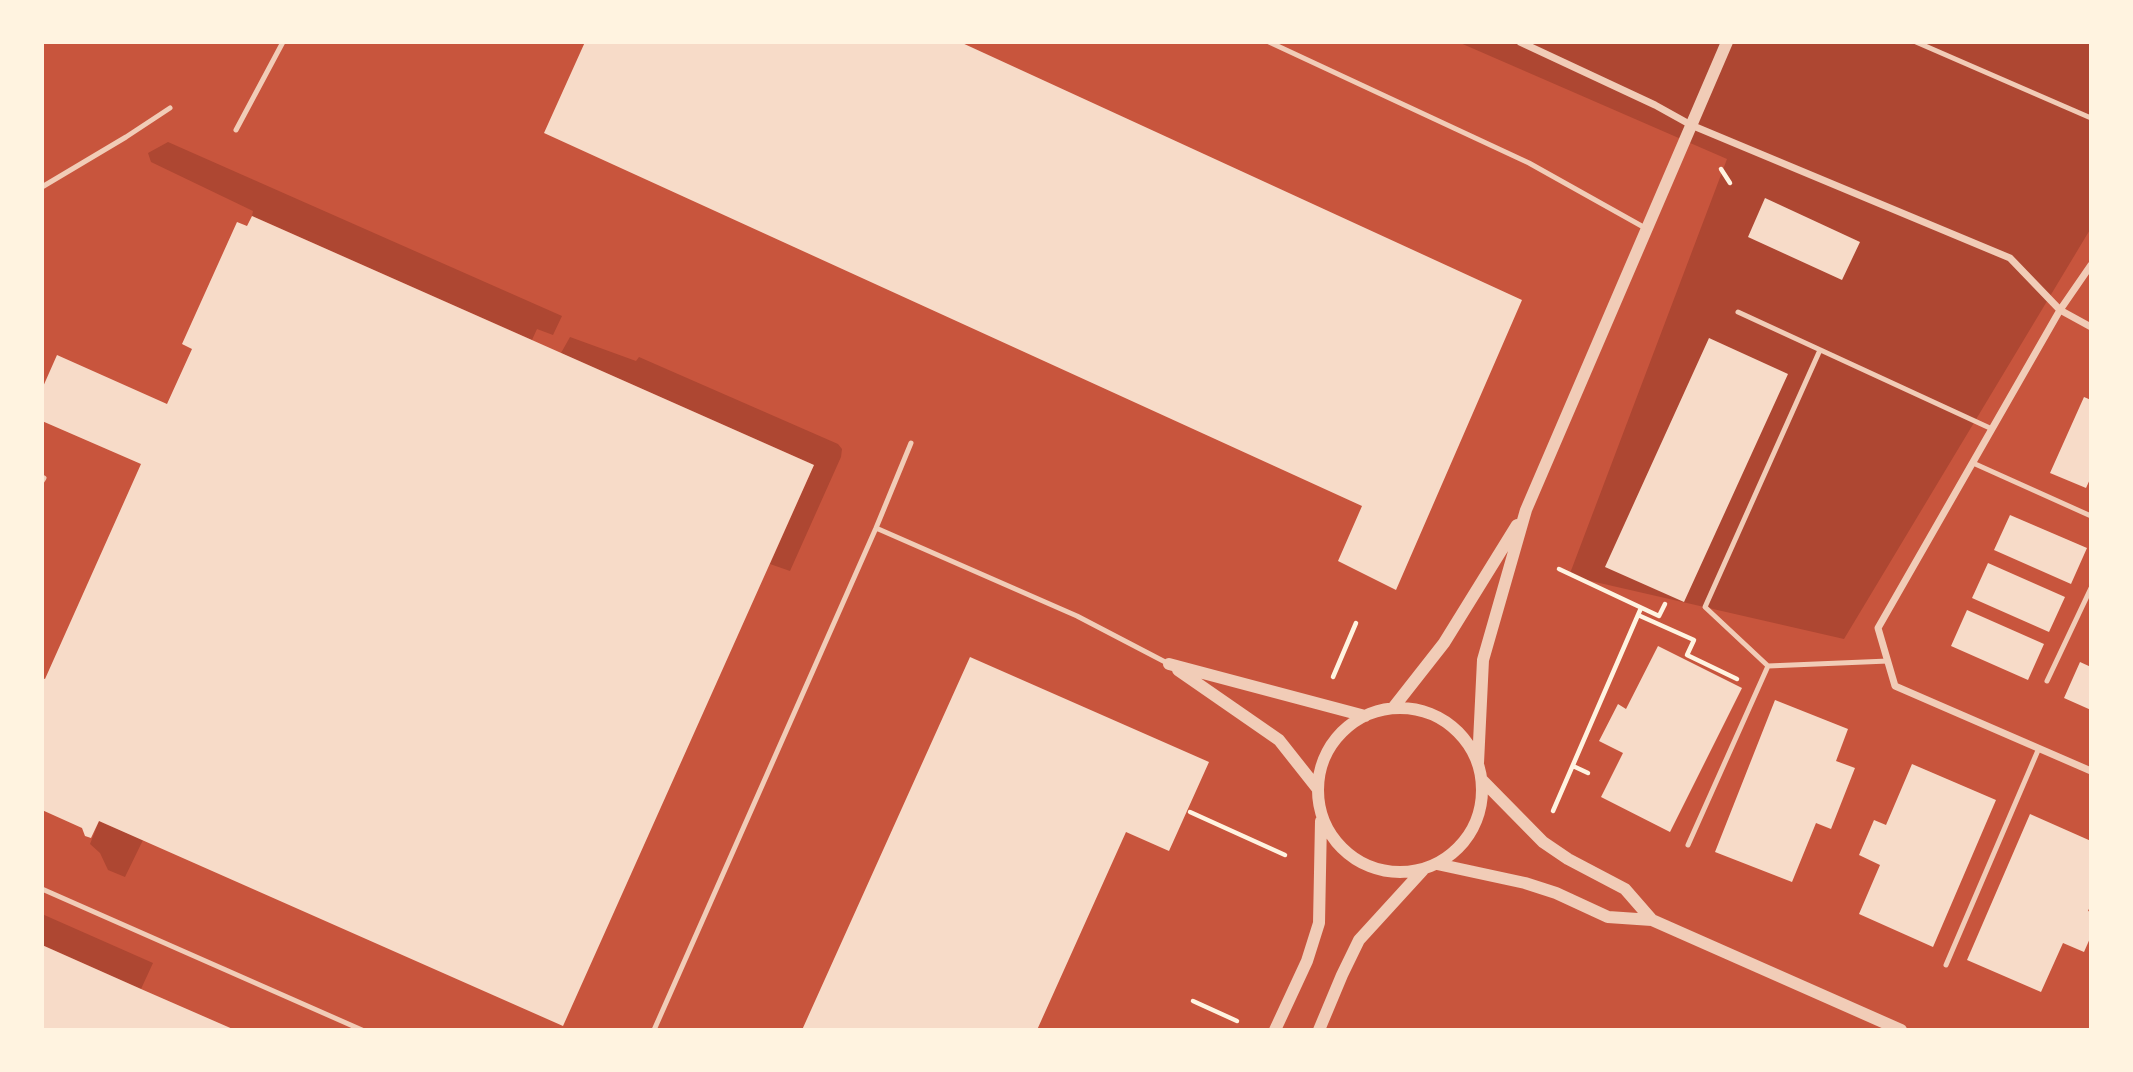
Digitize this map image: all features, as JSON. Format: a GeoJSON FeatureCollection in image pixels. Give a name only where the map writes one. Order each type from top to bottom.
{"type":"FeatureCollection","features":[{"type":"Feature","properties":{"kind":"street"},"geometry":{"type":"LineString","coordinates":[[1520,42],[1655,105],[1691,125],[2010,258],[2060,310],[2091,327]]}},
{"type":"Feature","properties":{"kind":"street"},"geometry":{"type":"LineString","coordinates":[[1478,763],[1483,660],[1526,510],[1727,42]]}},
{"type":"Feature","properties":{"kind":"street"},"geometry":{"type":"LineString","coordinates":[[2091,265],[2060,310],[1878,628],[1895,686],[2091,771]]}},
{"type":"Feature","properties":{"kind":"street"},"geometry":{"type":"LineString","coordinates":[[1393,708],[1444,643],[1526,510]]}},
{"type":"Feature","properties":{"kind":"street"},"geometry":{"type":"LineString","coordinates":[[1169,664],[1364,716]]}},
{"type":"Feature","properties":{"kind":"street"},"geometry":{"type":"LineString","coordinates":[[1169,664],[1279,740],[1317,788]]}},
{"type":"Feature","properties":{"kind":"street"},"geometry":{"type":"LineString","coordinates":[[1275,1030],[1307,961],[1318,923],[1321,817],[1317,788],[1321,765],[1330,745],[1346,728],[1364,716],[1393,708],[1420,710],[1445,721],[1465,739],[1478,763],[1482,799],[1477,820],[1466,840],[1451,855],[1423,870],[1397,873],[1373,869],[1350,857],[1333,839],[1321,817]]}},
{"type":"Feature","properties":{"kind":"street"},"geometry":{"type":"LineString","coordinates":[[1482,780],[1543,842],[1568,859],[1625,889],[1652,920]]}},
{"type":"Feature","properties":{"kind":"street"},"geometry":{"type":"LineString","coordinates":[[1437,864],[1525,883],[1556,893],[1608,918],[1652,920],[1900,1030]]}},
{"type":"Feature","properties":{"kind":"street"},"geometry":{"type":"LineString","coordinates":[[1319,1030],[1359,940],[1423,870]]}},
{"type":"Feature","properties":{"kind":"lane"},"geometry":{"type":"LineString","coordinates":[[236,131],[283,42]]}},
{"type":"Feature","properties":{"kind":"lane"},"geometry":{"type":"LineString","coordinates":[[1269,42],[1529,163],[1647,229]]}},
{"type":"Feature","properties":{"kind":"lane"},"geometry":{"type":"LineString","coordinates":[[1916,42],[2091,117]]}},
{"type":"Feature","properties":{"kind":"lane"},"geometry":{"type":"LineString","coordinates":[[42,187],[126,138],[170,108]]}},
{"type":"Feature","properties":{"kind":"lane"},"geometry":{"type":"LineString","coordinates":[[1738,312],[1992,429]]}},
{"type":"Feature","properties":{"kind":"lane"},"geometry":{"type":"LineString","coordinates":[[1820,350],[1705,607],[1769,666],[1888,661]]}},
{"type":"Feature","properties":{"kind":"lane"},"geometry":{"type":"LineString","coordinates":[[654,1030],[911,443]]}},
{"type":"Feature","properties":{"kind":"lane"},"geometry":{"type":"LineString","coordinates":[[1973,463],[2091,516]]}},
{"type":"Feature","properties":{"kind":"lane"},"geometry":{"type":"LineString","coordinates":[[876,528],[1077,617],[1169,664]]}},
{"type":"Feature","properties":{"kind":"lane"},"geometry":{"type":"LineString","coordinates":[[2046,681],[2091,588]]}},
{"type":"Feature","properties":{"kind":"lane"},"geometry":{"type":"LineString","coordinates":[[1688,845],[1769,666]]}},
{"type":"Feature","properties":{"kind":"lane"},"geometry":{"type":"LineString","coordinates":[[1946,965],[2039,748]]}},
{"type":"Feature","properties":{"kind":"lane"},"geometry":{"type":"LineString","coordinates":[[42,889],[362,1030]]}},
{"type":"Feature","properties":{"kind":"path"},"geometry":{"type":"LineString","coordinates":[[1721,169],[1730,183]]}},
{"type":"Feature","properties":{"kind":"path"},"geometry":{"type":"LineString","coordinates":[[1559,569],[1659,616],[1665,604]]}},
{"type":"Feature","properties":{"kind":"path"},"geometry":{"type":"LineString","coordinates":[[1553,811],[1641,608]]}},
{"type":"Feature","properties":{"kind":"path"},"geometry":{"type":"LineString","coordinates":[[1638,615],[1694,640],[1687,655],[1737,679]]}},
{"type":"Feature","properties":{"kind":"path"},"geometry":{"type":"LineString","coordinates":[[1333,677],[1356,622]]}},
{"type":"Feature","properties":{"kind":"path"},"geometry":{"type":"LineString","coordinates":[[1726,673],[1731,662]]}},
{"type":"Feature","properties":{"kind":"path"},"geometry":{"type":"LineString","coordinates":[[1573,766],[1588,774]]}},
{"type":"Feature","properties":{"kind":"path"},"geometry":{"type":"LineString","coordinates":[[1190,812],[1285,855]]}},
{"type":"Feature","properties":{"kind":"path"},"geometry":{"type":"LineString","coordinates":[[1193,1001],[1237,1021]]}},
{"type":"Feature","properties":{"kind":"shaded area"},"geometry":{"type":"Polygon","coordinates":[[[1458,42],[2091,42],[2091,228],[1844,639],[1569,576],[1727,159],[1458,42]]]}},
{"type":"Feature","properties":{"kind":"shaded area"},"geometry":{"type":"Polygon","coordinates":[[[168,142],[562,316],[553,335],[537,329],[532,340],[252,216],[253,211],[151,162],[148,153],[168,142]]]}},
{"type":"Feature","properties":{"kind":"shaded area"},"geometry":{"type":"Polygon","coordinates":[[[570,337],[636,361],[639,357],[838,444],[842,449],[841,457],[790,571],[770,564],[814,465],[561,353],[570,337]]]}},
{"type":"Feature","properties":{"kind":"shaded area"},"geometry":{"type":"Polygon","coordinates":[[[99,821],[143,840],[125,877],[108,870],[100,853],[90,844],[99,821]]]}},
{"type":"Feature","properties":{"kind":"shaded area"},"geometry":{"type":"Polygon","coordinates":[[[42,914],[153,963],[141,989],[42,945],[42,914]]]}},
{"type":"Feature","properties":{"kind":"building"},"geometry":{"type":"Polygon","coordinates":[[[585,42],[960,42],[1522,300],[1396,590],[1338,561],[1362,506],[544,133],[585,42]]]}},
{"type":"Feature","properties":{"kind":"building"},"geometry":{"type":"Polygon","coordinates":[[[1765,198],[1860,242],[1842,280],[1748,237],[1765,198]]]}},
{"type":"Feature","properties":{"kind":"building"},"geometry":{"type":"Polygon","coordinates":[[[252,216],[814,465],[563,1026],[99,821],[91,838],[85,836],[82,828],[42,810],[42,678],[45,679],[141,464],[42,421],[42,389],[57,355],[167,404],[192,349],[182,344],[237,222],[247,226],[252,216]]]}},
{"type":"Feature","properties":{"kind":"building"},"geometry":{"type":"Polygon","coordinates":[[[1709,338],[1788,374],[1684,602],[1605,567],[1709,338]]]}},
{"type":"Feature","properties":{"kind":"building"},"geometry":{"type":"Polygon","coordinates":[[[2084,397],[2091,400],[2091,477],[2086,488],[2050,473],[2084,397]]]}},
{"type":"Feature","properties":{"kind":"building"},"geometry":{"type":"Polygon","coordinates":[[[2010,515],[2087,548],[2071,584],[1994,550],[2010,515]]]}},
{"type":"Feature","properties":{"kind":"building"},"geometry":{"type":"Polygon","coordinates":[[[1988,563],[2065,597],[2049,632],[1972,598],[1988,563]]]}},
{"type":"Feature","properties":{"kind":"building"},"geometry":{"type":"Polygon","coordinates":[[[1967,610],[2044,644],[2028,680],[1951,646],[1967,610]]]}},
{"type":"Feature","properties":{"kind":"building"},"geometry":{"type":"Polygon","coordinates":[[[1658,646],[1742,688],[1670,832],[1601,797],[1623,753],[1599,741],[1618,704],[1626,709],[1658,646]]]}},
{"type":"Feature","properties":{"kind":"building"},"geometry":{"type":"Polygon","coordinates":[[[970,657],[1209,762],[1169,851],[1126,832],[1037,1030],[802,1030],[970,657]]]}},
{"type":"Feature","properties":{"kind":"building"},"geometry":{"type":"Polygon","coordinates":[[[2080,662],[2091,667],[2091,710],[2064,698],[2080,662]]]}},
{"type":"Feature","properties":{"kind":"building"},"geometry":{"type":"Polygon","coordinates":[[[1775,700],[1848,729],[1836,761],[1855,768],[1831,829],[1816,823],[1792,882],[1715,852],[1775,700]]]}},
{"type":"Feature","properties":{"kind":"building"},"geometry":{"type":"Polygon","coordinates":[[[1912,764],[1996,800],[1933,947],[1859,914],[1880,865],[1859,855],[1874,820],[1886,825],[1912,764]]]}},
{"type":"Feature","properties":{"kind":"building"},"geometry":{"type":"Polygon","coordinates":[[[2030,814],[2091,841],[2091,904],[2088,911],[2091,912],[2091,936],[2084,952],[2063,943],[2041,992],[1967,960],[2030,814]]]}},
{"type":"Feature","properties":{"kind":"building"},"geometry":{"type":"Polygon","coordinates":[[[42,945],[141,989],[235,1030],[42,1030],[42,945]]]}}]}
